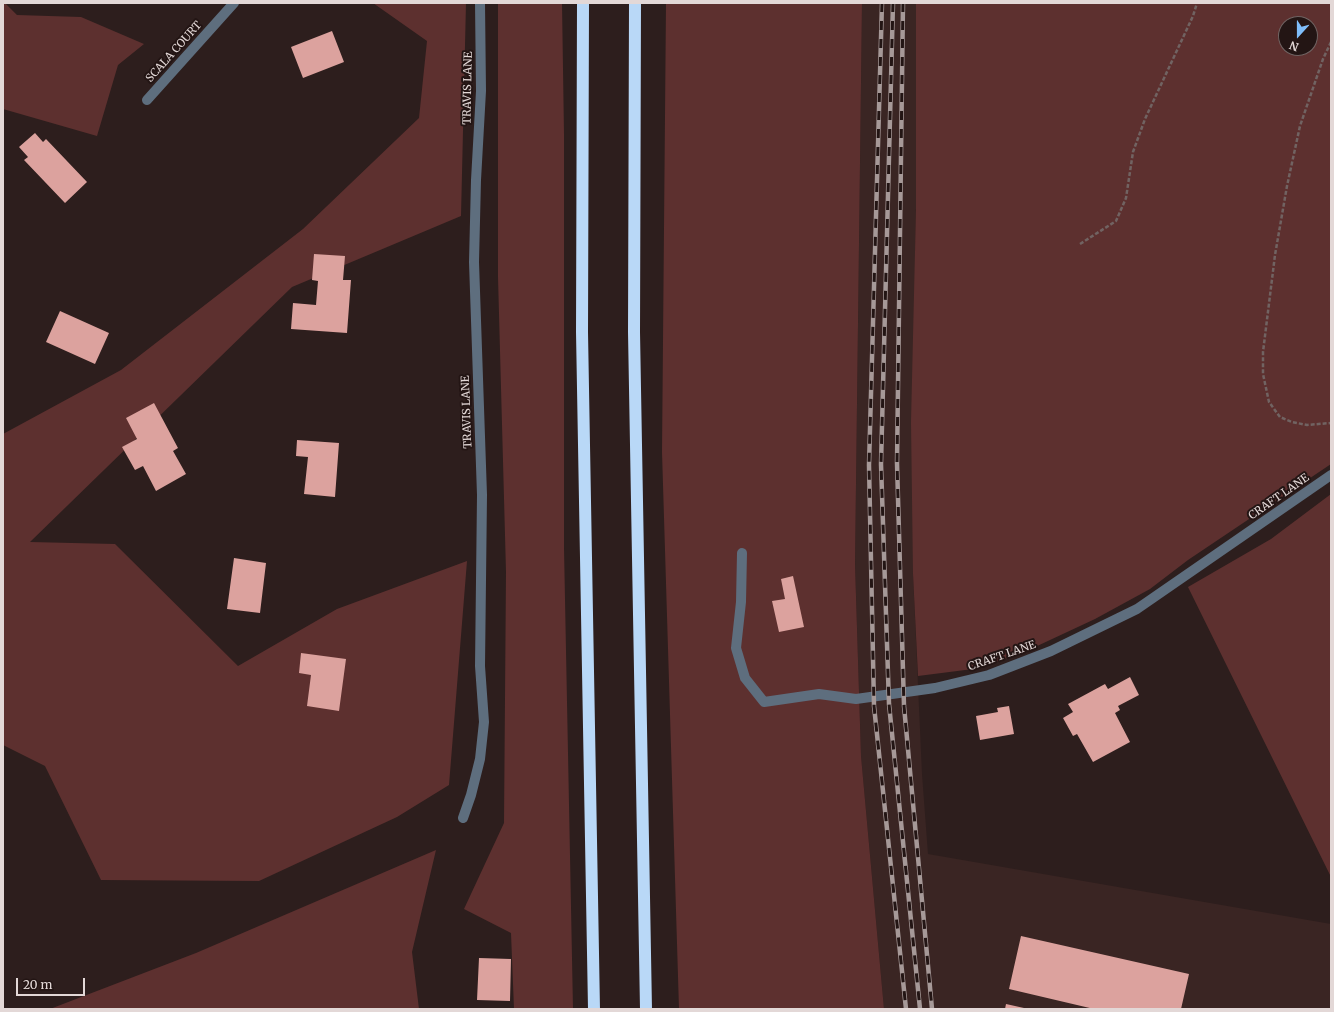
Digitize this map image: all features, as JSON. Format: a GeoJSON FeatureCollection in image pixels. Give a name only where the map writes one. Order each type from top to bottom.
{"type":"FeatureCollection","features":[{"type":"Feature","properties":{"kind":"highway"},"geometry":{"type":"LineString","coordinates":[[583,3],[582,332],[594,1009]]}},
{"type":"Feature","properties":{"kind":"highway"},"geometry":{"type":"LineString","coordinates":[[635,3],[634,332],[646,1009]]}},
{"type":"Feature","properties":{"kind":"street","name":"SCALA COURT"},"geometry":{"type":"LineString","coordinates":[[147,100],[234,3]]}},
{"type":"Feature","properties":{"kind":"street","name":"TRAVIS LANE"},"geometry":{"type":"LineString","coordinates":[[462,818],[471,795],[480,759],[484,722],[480,666],[482,494],[474,262],[476,180],[481,91],[480,3]]}},
{"type":"Feature","properties":{"kind":"street","name":"CRAFT LANE"},"geometry":{"type":"LineString","coordinates":[[742,553],[741,602],[736,648],[745,678],[764,702],[819,694],[856,699],[935,688],[989,675],[1051,651],[1137,609],[1331,475]]}},
{"type":"Feature","properties":{"kind":"path"},"geometry":{"type":"LineString","coordinates":[[1080,244],[1116,221],[1126,198],[1134,152],[1145,119],[1193,16],[1197,3]]}},
{"type":"Feature","properties":{"kind":"path"},"geometry":{"type":"LineString","coordinates":[[1331,42],[1300,126],[1290,171],[1275,255],[1262,352],[1263,374],[1269,402],[1280,417],[1292,422],[1307,425],[1331,424]]}},
{"type":"Feature","properties":{"kind":"shaded area"},"geometry":{"type":"Polygon","coordinates":[[[3,3],[5,3],[17,15],[81,17],[144,44],[118,65],[97,136],[3,109],[3,3]]]}},
{"type":"Feature","properties":{"kind":"shaded area"},"geometry":{"type":"Polygon","coordinates":[[[373,3],[466,3],[461,216],[292,287],[30,542],[115,544],[238,666],[337,609],[467,561],[449,785],[397,817],[259,881],[101,880],[45,766],[3,745],[3,434],[121,370],[303,229],[419,118],[427,41],[373,3]]]}},
{"type":"Feature","properties":{"kind":"shaded area"},"geometry":{"type":"Polygon","coordinates":[[[498,3],[562,3],[564,134],[564,548],[573,1009],[514,1009],[511,933],[464,909],[504,823],[506,572],[498,277],[498,3]]]}},
{"type":"Feature","properties":{"kind":"shaded area"},"geometry":{"type":"Polygon","coordinates":[[[666,3],[862,3],[855,564],[861,756],[884,1009],[679,1009],[662,452],[666,3]]]}},
{"type":"Feature","properties":{"kind":"shaded area"},"geometry":{"type":"Polygon","coordinates":[[[862,3],[916,3],[913,574],[922,774],[928,854],[1331,924],[1331,1009],[884,1009],[861,756],[855,564],[862,3]]]}},
{"type":"Feature","properties":{"kind":"shaded area"},"geometry":{"type":"Polygon","coordinates":[[[916,3],[1331,3],[1331,464],[1188,560],[1150,589],[1095,619],[1020,654],[973,669],[918,676],[913,574],[911,422],[916,209],[916,3]]]}},
{"type":"Feature","properties":{"kind":"shaded area"},"geometry":{"type":"Polygon","coordinates":[[[1331,494],[1331,877],[1188,587],[1271,539],[1331,494]]]}},
{"type":"Feature","properties":{"kind":"shaded area"},"geometry":{"type":"Polygon","coordinates":[[[436,850],[412,952],[419,1009],[50,1009],[196,953],[436,850]]]}},
{"type":"Feature","properties":{"kind":"building"},"geometry":{"type":"Polygon","coordinates":[[[332,31],[344,62],[303,78],[291,47],[332,31]]]}},
{"type":"Feature","properties":{"kind":"building"},"geometry":{"type":"Polygon","coordinates":[[[35,133],[43,142],[46,139],[87,182],[65,203],[24,160],[28,157],[19,147],[35,133]]]}},
{"type":"Feature","properties":{"kind":"building"},"geometry":{"type":"Polygon","coordinates":[[[314,254],[345,256],[343,280],[351,280],[347,333],[291,329],[293,303],[316,305],[318,281],[312,280],[314,254]]]}},
{"type":"Feature","properties":{"kind":"building"},"geometry":{"type":"Polygon","coordinates":[[[60,311],[109,333],[95,364],[46,342],[60,311]]]}},
{"type":"Feature","properties":{"kind":"building"},"geometry":{"type":"Polygon","coordinates":[[[154,403],[178,448],[173,451],[186,474],[156,491],[143,466],[135,470],[122,447],[137,439],[126,418],[154,403]]]}},
{"type":"Feature","properties":{"kind":"building"},"geometry":{"type":"Polygon","coordinates":[[[297,440],[339,443],[335,497],[304,494],[308,457],[296,456],[297,440]]]}},
{"type":"Feature","properties":{"kind":"building"},"geometry":{"type":"Polygon","coordinates":[[[234,558],[266,563],[260,613],[227,609],[234,558]]]}},
{"type":"Feature","properties":{"kind":"building"},"geometry":{"type":"Polygon","coordinates":[[[793,576],[804,627],[779,632],[772,601],[785,599],[781,579],[793,576]]]}},
{"type":"Feature","properties":{"kind":"building"},"geometry":{"type":"Polygon","coordinates":[[[301,653],[346,659],[339,711],[307,706],[311,675],[299,673],[301,653]]]}},
{"type":"Feature","properties":{"kind":"building"},"geometry":{"type":"Polygon","coordinates":[[[1130,677],[1139,695],[1118,706],[1120,710],[1115,713],[1130,742],[1093,762],[1077,734],[1073,736],[1063,718],[1073,712],[1068,704],[1105,684],[1108,689],[1130,677]]]}},
{"type":"Feature","properties":{"kind":"building"},"geometry":{"type":"Polygon","coordinates":[[[1009,706],[1014,734],[980,740],[976,716],[998,712],[997,708],[1009,706]]]}},
{"type":"Feature","properties":{"kind":"building"},"geometry":{"type":"Polygon","coordinates":[[[1021,936],[1189,974],[1181,1009],[1094,1009],[1009,989],[1021,936]]]}},
{"type":"Feature","properties":{"kind":"building"},"geometry":{"type":"Polygon","coordinates":[[[479,958],[511,959],[510,1001],[477,1000],[479,958]]]}},
{"type":"Feature","properties":{"kind":"building"},"geometry":{"type":"Polygon","coordinates":[[[1006,1004],[1024,1008],[1005,1009],[1006,1004]]]}},
{"type":"Feature","properties":{"kind":"railway"},"geometry":{"type":"LineString","coordinates":[[882,3],[869,465],[874,706],[906,1009]]}},
{"type":"Feature","properties":{"kind":"railway"},"geometry":{"type":"LineString","coordinates":[[893,3],[881,464],[889,704],[920,1009]]}},
{"type":"Feature","properties":{"kind":"railway"},"geometry":{"type":"LineString","coordinates":[[903,3],[897,463],[904,706],[932,1009]]}}]}
